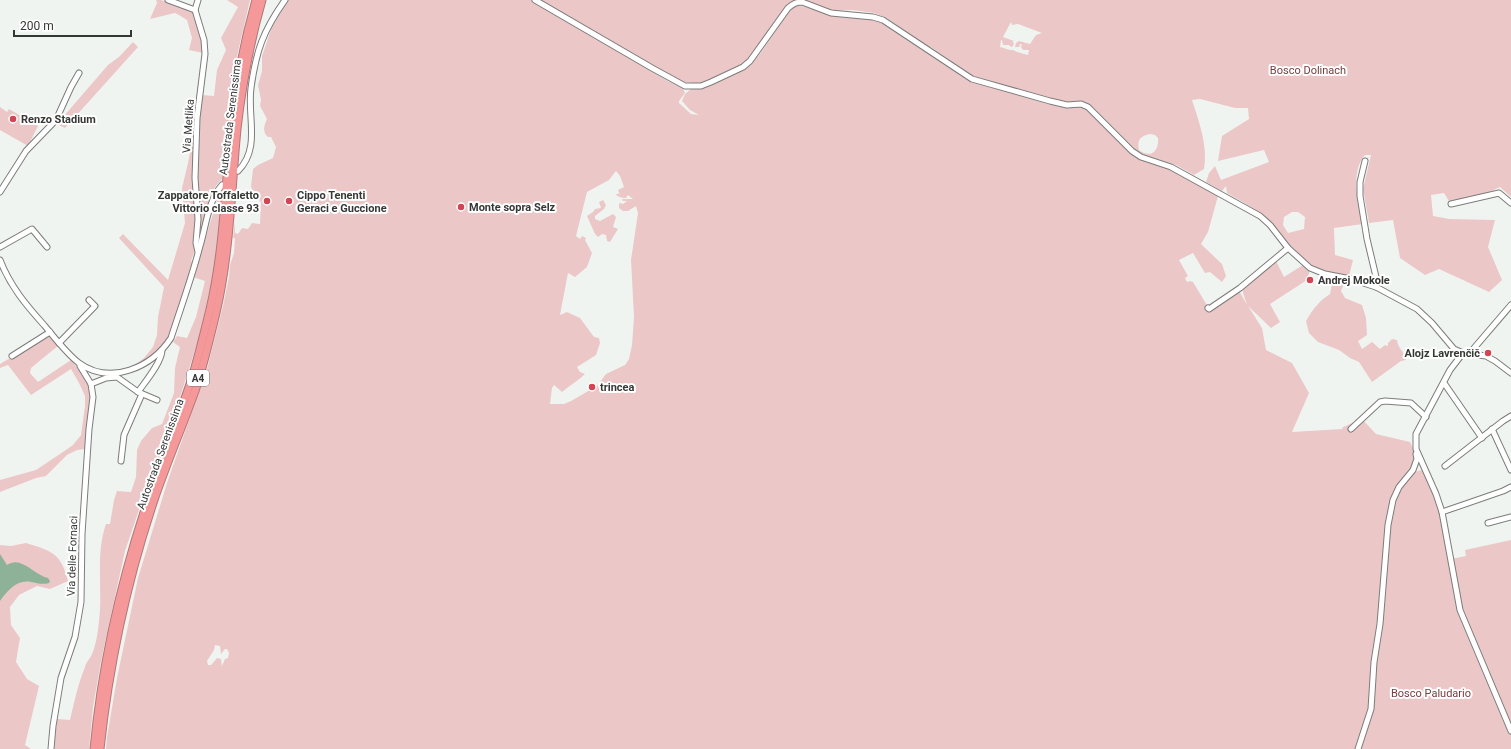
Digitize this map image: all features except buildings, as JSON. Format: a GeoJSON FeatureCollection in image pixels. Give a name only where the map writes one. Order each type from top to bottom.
{"type":"FeatureCollection","features":[{"type":"Feature","properties":{"kind":"highway","name":"Autostrada Serenissima"},"geometry":{"type":"LineString","coordinates":[[94,749],[100,696],[109,645],[127,570],[148,499],[190,384],[211,306],[222,236],[234,106],[243,48],[256,0]]}},
{"type":"Feature","properties":{"kind":"highway","name":"Autostrada Serenissima"},"geometry":{"type":"LineString","coordinates":[[100,749],[116,645],[133,571],[154,500],[198,380],[219,300],[227,250],[240,106],[250,49],[262,0]]}},
{"type":"Feature","properties":{"kind":"street"},"geometry":{"type":"LineString","coordinates":[[168,0],[196,10]]}},
{"type":"Feature","properties":{"kind":"street","name":"Via Metlika"},"geometry":{"type":"LineString","coordinates":[[198,0],[196,10],[204,40],[205,54],[197,118],[195,178],[198,219],[196,243],[198,254]]}},
{"type":"Feature","properties":{"kind":"street"},"geometry":{"type":"LineString","coordinates":[[238,170],[248,160],[252,142],[250,99],[256,57],[265,31],[285,0]]}},
{"type":"Feature","properties":{"kind":"street"},"geometry":{"type":"LineString","coordinates":[[535,0],[678,84],[693,87],[701,86],[743,67],[750,61],[792,4],[802,2],[831,13],[873,17],[891,24],[972,79],[1059,104],[1084,105],[1091,110],[1132,151],[1141,157],[1171,167],[1267,221],[1288,248],[1310,268],[1376,287],[1417,309],[1432,323],[1451,346],[1466,354],[1489,357],[1511,373]]}},
{"type":"Feature","properties":{"kind":"street"},"geometry":{"type":"LineString","coordinates":[[0,192],[26,151],[56,120],[79,72]]}},
{"type":"Feature","properties":{"kind":"street"},"geometry":{"type":"LineString","coordinates":[[1364,161],[1360,182],[1360,196],[1377,281],[1376,287]]}},
{"type":"Feature","properties":{"kind":"street"},"geometry":{"type":"LineString","coordinates":[[0,260],[11,285],[59,343],[80,364],[89,369],[109,373],[126,372],[145,364],[162,350],[171,338],[198,254],[214,197],[222,185]]}},
{"type":"Feature","properties":{"kind":"street"},"geometry":{"type":"LineString","coordinates":[[1451,204],[1499,193],[1511,203]]}},
{"type":"Feature","properties":{"kind":"street"},"geometry":{"type":"LineString","coordinates":[[0,247],[32,229],[47,247]]}},
{"type":"Feature","properties":{"kind":"street"},"geometry":{"type":"LineString","coordinates":[[1208,308],[1240,288],[1288,248]]}},
{"type":"Feature","properties":{"kind":"street"},"geometry":{"type":"LineString","coordinates":[[59,343],[95,306],[89,300]]}},
{"type":"Feature","properties":{"kind":"street"},"geometry":{"type":"LineString","coordinates":[[1358,749],[1371,709],[1374,662],[1380,624],[1388,525],[1393,500],[1399,487],[1413,470],[1417,459],[1416,434],[1450,370],[1511,305]]}},
{"type":"Feature","properties":{"kind":"street"},"geometry":{"type":"LineString","coordinates":[[12,356],[50,332]]}},
{"type":"Feature","properties":{"kind":"street"},"geometry":{"type":"LineString","coordinates":[[121,461],[124,435],[140,393],[162,354],[162,350]]}},
{"type":"Feature","properties":{"kind":"street","name":"Via delle Fornaci"},"geometry":{"type":"LineString","coordinates":[[51,749],[53,726],[62,678],[75,637],[81,602],[82,534],[89,429],[93,397],[91,384],[80,364]]}},
{"type":"Feature","properties":{"kind":"street"},"geometry":{"type":"LineString","coordinates":[[91,384],[106,378],[117,376],[140,393],[157,400]]}},
{"type":"Feature","properties":{"kind":"street"},"geometry":{"type":"LineString","coordinates":[[1444,383],[1482,438]]}},
{"type":"Feature","properties":{"kind":"street"},"geometry":{"type":"LineString","coordinates":[[1351,429],[1380,402],[1385,401],[1410,402],[1426,417]]}},
{"type":"Feature","properties":{"kind":"street"},"geometry":{"type":"LineString","coordinates":[[1445,466],[1511,416]]}},
{"type":"Feature","properties":{"kind":"street"},"geometry":{"type":"LineString","coordinates":[[1492,429],[1511,470]]}},
{"type":"Feature","properties":{"kind":"street"},"geometry":{"type":"LineString","coordinates":[[1416,449],[1436,494],[1442,512],[1460,610],[1511,731]]}},
{"type":"Feature","properties":{"kind":"street"},"geometry":{"type":"LineString","coordinates":[[1413,470],[1423,467]]}},
{"type":"Feature","properties":{"kind":"street"},"geometry":{"type":"LineString","coordinates":[[1442,512],[1511,487]]}},
{"type":"Feature","properties":{"kind":"street"},"geometry":{"type":"LineString","coordinates":[[1488,523],[1511,517]]}},
{"type":"Feature","properties":{"kind":"green space"},"geometry":{"type":"Polygon","coordinates":[[[156,0],[161,0],[192,11],[198,26],[203,53],[189,50],[192,38],[187,20],[175,13],[150,19],[157,3],[156,0]]]}},
{"type":"Feature","properties":{"kind":"green space"},"geometry":{"type":"Polygon","coordinates":[[[227,0],[250,0],[234,69],[222,179],[211,194],[204,225],[198,241],[200,218],[197,187],[198,141],[202,95],[214,96],[217,70],[226,50],[221,38],[238,7],[227,0]]]}},
{"type":"Feature","properties":{"kind":"green space","name":"Bosco Paludario"},"geometry":{"type":"Polygon","coordinates":[[[288,0],[531,0],[668,81],[683,88],[685,93],[679,103],[691,114],[699,115],[690,110],[682,101],[685,94],[691,89],[714,84],[748,67],[760,54],[790,10],[798,5],[829,14],[886,22],[963,74],[990,85],[989,87],[1000,90],[1001,88],[1050,101],[1081,104],[1132,151],[1171,167],[1210,189],[1210,191],[1218,196],[1208,232],[1201,244],[1222,264],[1226,276],[1222,282],[1210,272],[1205,273],[1193,253],[1179,260],[1188,276],[1185,278],[1187,282],[1193,282],[1208,307],[1237,287],[1247,305],[1243,293],[1243,286],[1276,261],[1284,277],[1303,265],[1310,270],[1307,280],[1270,304],[1280,322],[1271,328],[1248,306],[1262,328],[1266,350],[1292,363],[1309,393],[1292,432],[1342,429],[1343,427],[1362,419],[1376,434],[1410,442],[1416,455],[1414,472],[1422,470],[1435,492],[1451,559],[1466,556],[1465,550],[1511,540],[1511,749],[106,749],[117,678],[138,578],[167,483],[207,369],[223,306],[230,265],[234,253],[235,238],[233,238],[235,222],[235,233],[238,234],[242,228],[248,229],[252,223],[260,224],[261,202],[253,194],[251,186],[253,169],[273,158],[276,147],[271,137],[268,137],[264,131],[264,126],[267,119],[260,106],[261,100],[258,85],[262,71],[262,56],[272,27],[288,0]],[[616,171],[609,180],[587,192],[576,236],[580,239],[582,236],[586,238],[585,240],[592,253],[587,267],[575,277],[568,273],[560,315],[567,312],[580,318],[594,337],[599,338],[600,343],[596,355],[577,367],[580,372],[585,374],[562,392],[554,385],[552,388],[550,404],[564,404],[571,401],[597,386],[606,374],[625,365],[629,359],[632,345],[634,317],[631,260],[638,213],[636,206],[628,211],[623,211],[619,208],[620,203],[623,204],[627,201],[623,201],[622,199],[633,199],[628,195],[626,198],[616,195],[618,193],[620,195],[618,190],[624,187],[620,176],[616,171]],[[215,645],[214,650],[207,661],[208,665],[211,665],[217,658],[221,659],[222,666],[225,659],[228,658],[229,653],[227,649],[225,649],[221,654],[220,646],[215,645]]]}},
{"type":"Feature","properties":{"kind":"green space"},"geometry":{"type":"Polygon","coordinates":[[[539,0],[796,0],[789,4],[746,62],[708,81],[697,84],[686,82],[685,84],[539,0]]]}},
{"type":"Feature","properties":{"kind":"green space","name":"Bosco Dolinach"},"geometry":{"type":"Polygon","coordinates":[[[803,0],[1511,0],[1511,197],[1500,187],[1481,196],[1450,203],[1444,193],[1431,195],[1433,216],[1449,219],[1495,220],[1488,247],[1502,280],[1489,292],[1439,269],[1425,275],[1400,258],[1393,220],[1369,223],[1363,189],[1371,155],[1365,155],[1360,162],[1356,179],[1357,198],[1363,224],[1334,228],[1335,255],[1353,260],[1349,276],[1327,272],[1316,268],[1302,258],[1274,226],[1259,212],[1227,193],[1226,186],[1222,191],[1206,182],[1209,173],[1215,166],[1221,180],[1269,162],[1264,150],[1218,161],[1222,136],[1249,119],[1248,108],[1235,108],[1200,99],[1192,100],[1202,134],[1205,151],[1204,169],[1194,175],[1176,165],[1144,155],[1134,148],[1095,109],[1087,104],[1080,102],[1064,102],[979,79],[969,74],[931,47],[928,47],[887,18],[874,13],[853,10],[824,11],[803,0]],[[1011,22],[1003,37],[1014,41],[1012,42],[1014,43],[1013,46],[1003,45],[1001,40],[1000,47],[1028,55],[1029,50],[1023,50],[1021,47],[1022,44],[1019,45],[1020,47],[1015,47],[1016,43],[1019,41],[1030,44],[1036,35],[1042,33],[1018,24],[1012,25],[1011,22]],[[1147,135],[1140,139],[1138,144],[1139,150],[1143,153],[1151,154],[1156,150],[1158,138],[1155,135],[1147,135]],[[1292,212],[1284,217],[1283,225],[1288,233],[1304,229],[1305,217],[1298,212],[1292,212]]]}},
{"type":"Feature","properties":{"kind":"green space"},"geometry":{"type":"Polygon","coordinates":[[[133,42],[138,47],[65,128],[57,124],[108,65],[119,57],[133,42]]]}},
{"type":"Feature","properties":{"kind":"green space","name":"Renzo Stadium"},"geometry":{"type":"Polygon","coordinates":[[[0,107],[7,112],[9,109],[38,126],[28,146],[0,130],[0,107]]]}},
{"type":"Feature","properties":{"kind":"green space"},"geometry":{"type":"Polygon","coordinates":[[[195,135],[197,225],[194,241],[194,253],[191,261],[193,262],[172,328],[165,343],[147,360],[131,368],[144,358],[153,347],[157,335],[158,317],[164,287],[119,238],[123,234],[168,280],[185,223],[182,188],[193,136],[195,135]]]}},
{"type":"Feature","properties":{"kind":"green space"},"geometry":{"type":"Polygon","coordinates":[[[223,189],[217,259],[199,337],[181,394],[156,460],[125,551],[102,656],[93,707],[89,749],[54,749],[57,719],[70,720],[80,680],[96,643],[100,609],[101,548],[106,524],[110,524],[117,491],[131,492],[136,477],[137,450],[141,441],[152,428],[162,424],[174,393],[175,368],[180,347],[173,342],[177,336],[187,338],[196,317],[205,281],[193,277],[219,195],[223,189]]]}},
{"type":"Feature","properties":{"kind":"green space"},"geometry":{"type":"Polygon","coordinates":[[[603,200],[606,205],[604,209],[595,216],[595,219],[600,221],[613,214],[616,217],[613,227],[618,229],[610,242],[607,241],[606,235],[602,234],[598,237],[595,234],[587,216],[595,209],[601,208],[599,202],[603,200]]]}},
{"type":"Feature","properties":{"kind":"green space"},"geometry":{"type":"Polygon","coordinates":[[[1333,279],[1345,281],[1341,291],[1345,298],[1362,305],[1366,318],[1367,335],[1358,341],[1362,349],[1372,342],[1380,349],[1385,345],[1388,346],[1388,343],[1392,339],[1397,340],[1404,354],[1406,360],[1401,361],[1372,382],[1359,362],[1350,358],[1339,350],[1318,342],[1309,333],[1306,321],[1316,306],[1330,294],[1333,279]]]}},
{"type":"Feature","properties":{"kind":"green space"},"geometry":{"type":"Polygon","coordinates":[[[49,335],[59,345],[31,368],[30,373],[38,382],[71,360],[82,374],[88,383],[91,398],[85,449],[77,450],[67,455],[46,476],[36,478],[0,492],[0,480],[36,470],[73,445],[81,435],[85,396],[71,369],[31,395],[8,365],[0,368],[0,364],[49,335]]]}},
{"type":"Feature","properties":{"kind":"green space"},"geometry":{"type":"Polygon","coordinates":[[[26,543],[43,548],[54,554],[62,564],[68,581],[50,589],[37,586],[19,595],[10,607],[11,625],[20,638],[16,662],[27,679],[39,686],[25,745],[31,749],[0,749],[0,545],[11,546],[26,543]]]}},
{"type":"Feature","properties":{"kind":"shaded area"},"geometry":{"type":"Polygon","coordinates":[[[0,554],[7,565],[17,562],[22,564],[48,578],[50,581],[49,583],[42,584],[21,582],[9,590],[0,601],[0,554]]]}},
{"type":"Feature","properties":{"kind":"place","name":"Renzo Stadium"},"geometry":{"type":"Point","coordinates":[13,119]}},
{"type":"Feature","properties":{"kind":"place","name":"Zappatore Toffaletto Vittorio classe 93"},"geometry":{"type":"Point","coordinates":[267,201]}},
{"type":"Feature","properties":{"kind":"place","name":"Cippo Tenenti Geraci e Guccione"},"geometry":{"type":"Point","coordinates":[289,201]}},
{"type":"Feature","properties":{"kind":"place","name":"Monte sopra Selz"},"geometry":{"type":"Point","coordinates":[461,207]}},
{"type":"Feature","properties":{"kind":"place","name":"Andrej Mokole"},"geometry":{"type":"Point","coordinates":[1310,280]}},
{"type":"Feature","properties":{"kind":"place","name":"Alojz Lavrenčič"},"geometry":{"type":"Point","coordinates":[1488,353]}},
{"type":"Feature","properties":{"kind":"place","name":"trincea"},"geometry":{"type":"Point","coordinates":[592,387]}}]}
